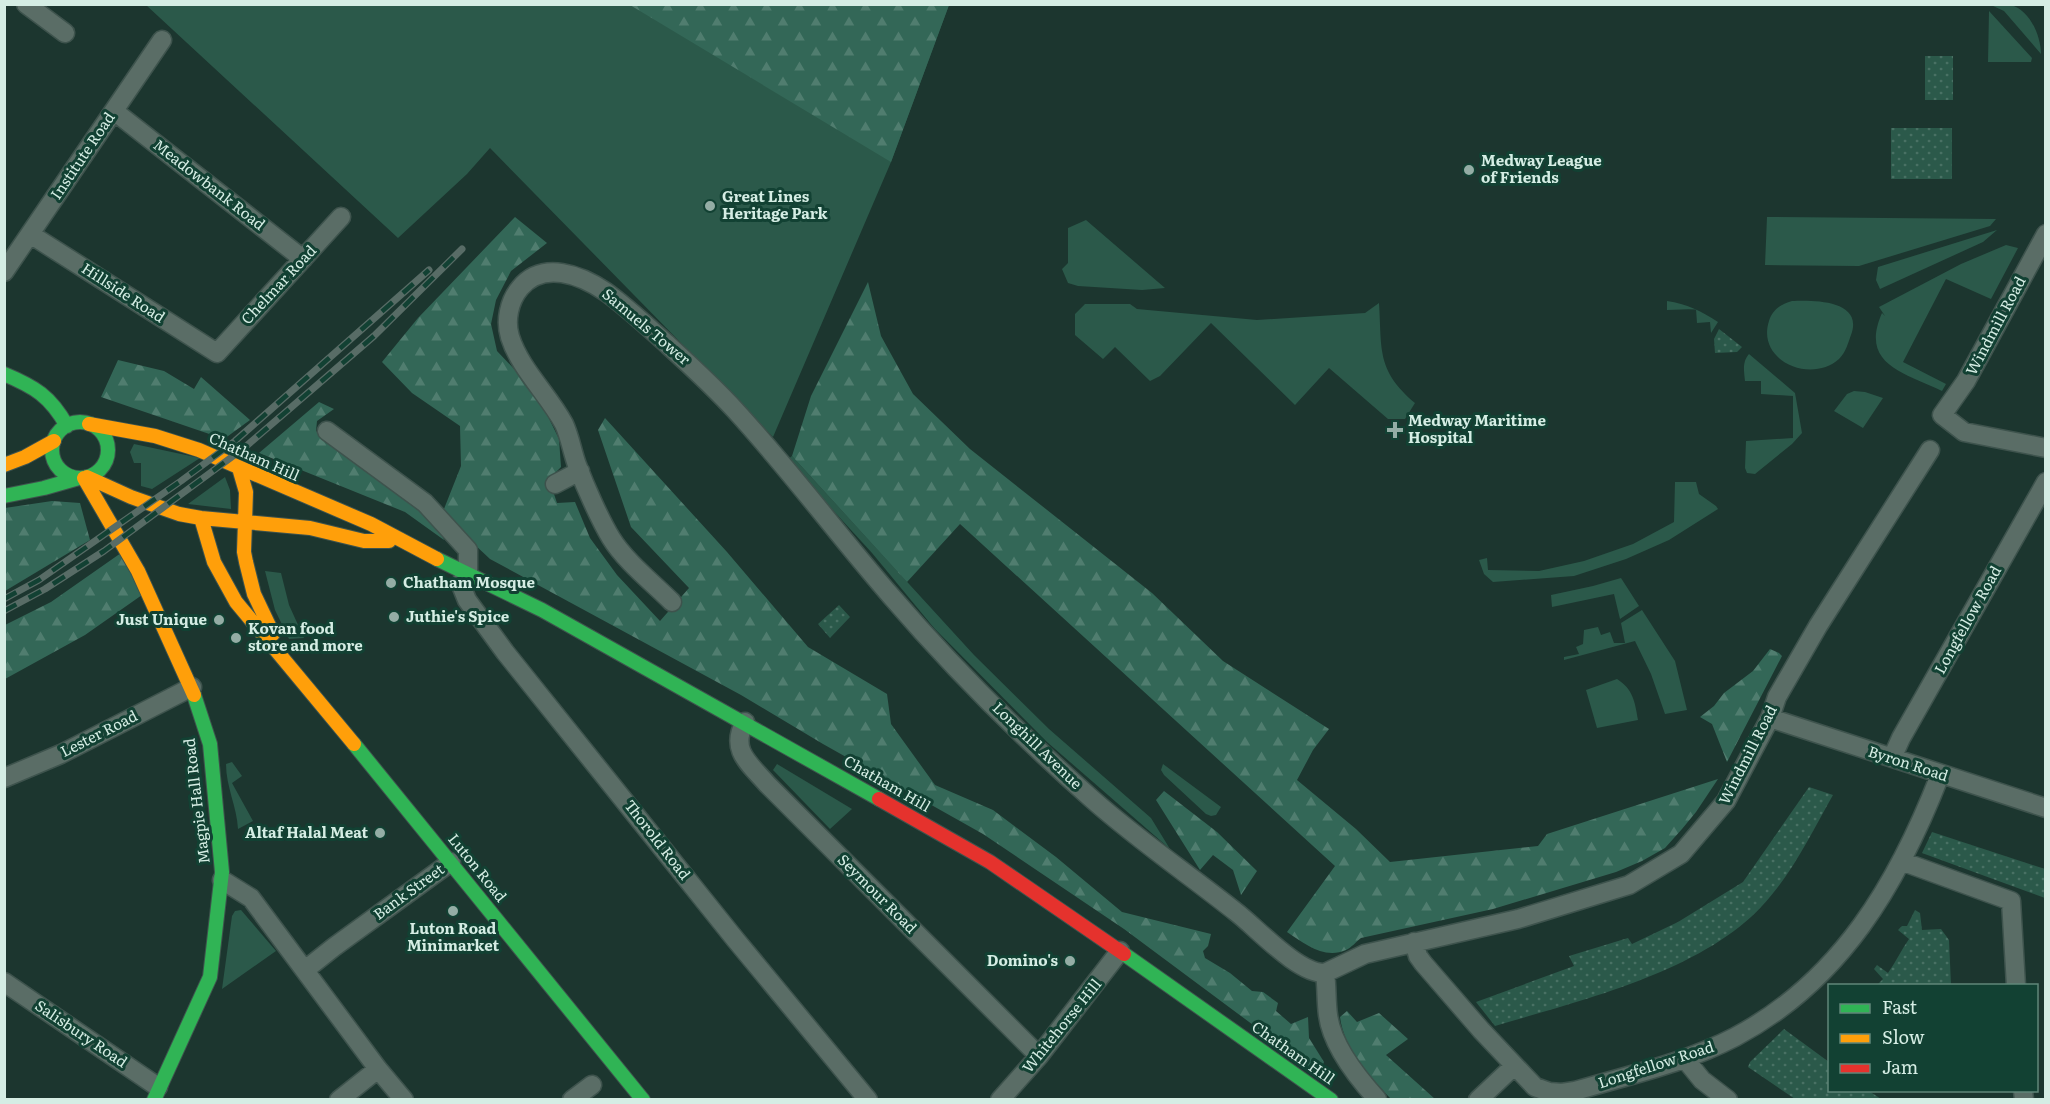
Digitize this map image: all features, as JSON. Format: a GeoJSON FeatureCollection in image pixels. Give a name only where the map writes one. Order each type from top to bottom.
{"type":"FeatureCollection","features":[{"type":"Feature","properties":{"kind":"main road"},"geometry":{"type":"LineString","coordinates":[[4,374],[45,394],[67,426]]}},
{"type":"Feature","properties":{"kind":"main road"},"geometry":{"type":"LineString","coordinates":[[4,496],[55,486],[83,478],[100,470],[107,454],[104,437],[99,430],[89,424],[76,423],[58,432],[52,453],[57,466],[66,475],[83,478]]}},
{"type":"Feature","properties":{"kind":"main road","name":"Chatham Hill"},"geometry":{"type":"LineString","coordinates":[[89,424],[176,442],[371,524],[400,541],[542,610],[745,722],[990,862],[1120,951],[1308,1094],[1331,1100]]}},
{"type":"Feature","properties":{"kind":"main road"},"geometry":{"type":"LineString","coordinates":[[4,465],[25,457],[54,441]]}},
{"type":"Feature","properties":{"kind":"main road","name":"Luton Road"},"geometry":{"type":"LineString","coordinates":[[238,468],[246,492],[244,552],[246,561],[261,609],[285,659]]}},
{"type":"Feature","properties":{"kind":"main road","name":"Chatham Hill"},"geometry":{"type":"LineString","coordinates":[[83,478],[179,514],[310,528],[364,541],[400,541]]}},
{"type":"Feature","properties":{"kind":"main road","name":"Magpie Hall Road"},"geometry":{"type":"LineString","coordinates":[[83,478],[138,571],[192,687],[210,744],[222,880],[210,977],[156,1093]]}},
{"type":"Feature","properties":{"kind":"main road","name":"Luton Road"},"geometry":{"type":"LineString","coordinates":[[201,518],[214,562],[228,589],[255,628],[285,659],[642,1100]]}},
{"type":"Feature","properties":{"kind":"street"},"geometry":{"type":"LineString","coordinates":[[26,4],[65,33]]}},
{"type":"Feature","properties":{"kind":"street","name":"Institute Road"},"geometry":{"type":"LineString","coordinates":[[4,272],[162,40]]}},
{"type":"Feature","properties":{"kind":"street","name":"Meadowbank Road"},"geometry":{"type":"LineString","coordinates":[[114,111],[303,259]]}},
{"type":"Feature","properties":{"kind":"street","name":"Chelmar Road"},"geometry":{"type":"LineString","coordinates":[[217,353],[341,217]]}},
{"type":"Feature","properties":{"kind":"street","name":"Hillside Road"},"geometry":{"type":"LineString","coordinates":[[30,234],[217,353]]}},
{"type":"Feature","properties":{"kind":"street","name":"Windmill Road"},"geometry":{"type":"LineString","coordinates":[[2046,234],[1966,381],[1942,416],[1964,432],[2046,448]]}},
{"type":"Feature","properties":{"kind":"street","name":"Samuels Tower"},"geometry":{"type":"LineString","coordinates":[[672,602],[612,539],[580,471],[569,434],[521,359],[510,336],[509,310],[522,286],[531,279],[546,274],[562,273],[581,278],[603,290],[628,309],[695,369]]}},
{"type":"Feature","properties":{"kind":"street","name":"Longhill Avenue"},"geometry":{"type":"LineString","coordinates":[[695,369],[767,446],[891,597],[1023,735],[1094,801],[1244,918],[1281,950],[1307,970],[1325,973]]}},
{"type":"Feature","properties":{"kind":"street","name":"Thorold Road"},"geometry":{"type":"LineString","coordinates":[[327,431],[425,503],[468,550],[466,574],[461,585],[466,599],[505,652],[735,939],[868,1100]]}},
{"type":"Feature","properties":{"kind":"street","name":"Windmill Road"},"geometry":{"type":"LineString","coordinates":[[1325,973],[1365,954],[1518,919],[1629,885],[1681,854],[1724,805],[1770,718],[1777,697],[1824,614],[1930,450]]}},
{"type":"Feature","properties":{"kind":"street"},"geometry":{"type":"LineString","coordinates":[[555,484],[580,471]]}},
{"type":"Feature","properties":{"kind":"street","name":"Longfellow Road"},"geometry":{"type":"LineString","coordinates":[[1892,758],[1901,738],[2046,483]]}},
{"type":"Feature","properties":{"kind":"street","name":"Lester Road"},"geometry":{"type":"LineString","coordinates":[[4,778],[61,754],[192,687]]}},
{"type":"Feature","properties":{"kind":"street","name":"Byron Road"},"geometry":{"type":"LineString","coordinates":[[1770,718],[2046,808]]}},
{"type":"Feature","properties":{"kind":"street","name":"Seymour Road"},"geometry":{"type":"LineString","coordinates":[[745,722],[739,734],[739,746],[742,755],[760,776],[1039,1056]]}},
{"type":"Feature","properties":{"kind":"street","name":"Longfellow Road"},"geometry":{"type":"LineString","coordinates":[[1414,942],[1418,956],[1423,963],[1535,1087],[1562,1093],[1575,1091],[1685,1059],[1750,1028],[1810,983],[1832,961],[1860,929],[1883,897],[1940,775]]}},
{"type":"Feature","properties":{"kind":"street"},"geometry":{"type":"LineString","coordinates":[[1901,861],[2011,901],[2016,984]]}},
{"type":"Feature","properties":{"kind":"street","name":"Bank Street"},"geometry":{"type":"LineString","coordinates":[[305,970],[451,862]]}},
{"type":"Feature","properties":{"kind":"street"},"geometry":{"type":"LineString","coordinates":[[222,880],[251,898],[378,1069],[404,1100]]}},
{"type":"Feature","properties":{"kind":"street","name":"Whitehorse Hill"},"geometry":{"type":"LineString","coordinates":[[1000,1100],[1039,1056],[1120,951]]}},
{"type":"Feature","properties":{"kind":"street"},"geometry":{"type":"LineString","coordinates":[[1325,973],[1327,1012],[1332,1031],[1346,1057],[1377,1099]]}},
{"type":"Feature","properties":{"kind":"street","name":"Salisbury Road"},"geometry":{"type":"LineString","coordinates":[[4,982],[156,1093]]}},
{"type":"Feature","properties":{"kind":"street"},"geometry":{"type":"LineString","coordinates":[[1685,1059],[1698,1077],[1728,1100]]}},
{"type":"Feature","properties":{"kind":"street"},"geometry":{"type":"LineString","coordinates":[[1478,1100],[1514,1066]]}},
{"type":"Feature","properties":{"kind":"street"},"geometry":{"type":"LineString","coordinates":[[339,1100],[378,1069]]}},
{"type":"Feature","properties":{"kind":"street"},"geometry":{"type":"LineString","coordinates":[[572,1100],[592,1085]]}},
{"type":"Feature","properties":{"kind":"green space"},"geometry":{"type":"Polygon","coordinates":[[[2008,4],[2023,12],[2036,32],[2041,54],[2004,11],[1991,5],[2008,4]]]}},
{"type":"Feature","properties":{"kind":"green space","name":"Great Lines Heritage Park"},"geometry":{"type":"Polygon","coordinates":[[[146,5],[949,5],[891,162],[773,437],[490,148],[467,174],[398,238],[146,5]]]}},
{"type":"Feature","properties":{"kind":"green space"},"geometry":{"type":"Polygon","coordinates":[[[630,5],[949,5],[891,162],[630,5]]]}},
{"type":"Feature","properties":{"kind":"green space"},"geometry":{"type":"Polygon","coordinates":[[[1989,11],[2032,58],[2031,62],[1988,62],[1989,11]]]}},
{"type":"Feature","properties":{"kind":"green space"},"geometry":{"type":"Polygon","coordinates":[[[1925,56],[1953,56],[1953,100],[1925,100],[1925,56]]]}},
{"type":"Feature","properties":{"kind":"green space"},"geometry":{"type":"Polygon","coordinates":[[[1891,128],[1952,128],[1952,179],[1891,179],[1891,128]]]}},
{"type":"Feature","properties":{"kind":"green space"},"geometry":{"type":"Polygon","coordinates":[[[515,217],[547,243],[511,271],[496,300],[491,324],[497,351],[536,392],[559,439],[561,467],[549,479],[557,503],[575,502],[590,538],[617,575],[660,621],[689,588],[631,527],[598,430],[605,418],[727,552],[808,647],[887,694],[891,724],[935,785],[993,810],[1056,857],[1122,912],[1211,934],[1208,946],[1203,951],[1205,958],[1230,973],[1252,991],[1263,992],[1278,1003],[1276,1011],[1291,1024],[1308,1017],[1309,1038],[1324,1062],[1319,1074],[1124,929],[983,834],[741,695],[490,559],[442,514],[461,466],[460,426],[412,393],[382,362],[418,318],[515,217]]]}},
{"type":"Feature","properties":{"kind":"green space"},"geometry":{"type":"Polygon","coordinates":[[[1767,217],[1996,219],[1990,226],[1859,266],[1765,265],[1767,217]]]}},
{"type":"Feature","properties":{"kind":"green space"},"geometry":{"type":"Polygon","coordinates":[[[1086,220],[1165,288],[1142,290],[1078,286],[1068,283],[1062,269],[1068,263],[1068,228],[1086,220]]]}},
{"type":"Feature","properties":{"kind":"green space"},"geometry":{"type":"Polygon","coordinates":[[[1997,230],[1983,242],[1880,289],[1876,280],[1878,267],[1997,230]]]}},
{"type":"Feature","properties":{"kind":"green space"},"geometry":{"type":"Polygon","coordinates":[[[2006,245],[2018,248],[1991,299],[1946,279],[1903,362],[1946,384],[1942,391],[1901,372],[1881,356],[1876,345],[1876,331],[1882,313],[1885,316],[1879,307],[1961,264],[2006,245]]]}},
{"type":"Feature","properties":{"kind":"green space"},"geometry":{"type":"Polygon","coordinates":[[[868,282],[881,336],[913,394],[970,449],[1152,593],[1223,661],[1329,729],[1313,750],[1297,780],[1356,829],[1390,862],[1538,846],[1547,834],[1718,779],[1696,812],[1665,848],[1616,872],[1493,909],[1361,938],[1348,949],[1338,953],[1322,952],[1307,945],[1287,932],[1335,866],[960,524],[907,582],[792,456],[811,396],[868,282]]]}},
{"type":"Feature","properties":{"kind":"green space"},"geometry":{"type":"Polygon","coordinates":[[[1667,301],[1681,304],[1695,309],[1667,310],[1667,301]]]}},
{"type":"Feature","properties":{"kind":"green space"},"geometry":{"type":"Polygon","coordinates":[[[1792,301],[1835,304],[1850,315],[1853,323],[1851,335],[1839,359],[1827,366],[1801,369],[1778,357],[1767,335],[1769,321],[1777,308],[1792,301]]]}},
{"type":"Feature","properties":{"kind":"green space"},"geometry":{"type":"Polygon","coordinates":[[[1379,303],[1381,346],[1387,369],[1402,391],[1415,403],[1405,419],[1388,419],[1329,368],[1295,405],[1211,323],[1160,376],[1150,381],[1115,347],[1103,359],[1075,335],[1075,314],[1085,304],[1130,304],[1137,309],[1257,320],[1365,313],[1379,303]]]}},
{"type":"Feature","properties":{"kind":"green space"},"geometry":{"type":"Polygon","coordinates":[[[1696,310],[1718,322],[1711,333],[1710,322],[1697,323],[1696,310]]]}},
{"type":"Feature","properties":{"kind":"green space"},"geometry":{"type":"Polygon","coordinates":[[[1719,329],[1742,347],[1737,352],[1715,353],[1714,339],[1719,329]]]}},
{"type":"Feature","properties":{"kind":"green space"},"geometry":{"type":"Polygon","coordinates":[[[1749,354],[1795,393],[1802,433],[1755,474],[1747,473],[1745,468],[1746,441],[1793,438],[1793,396],[1761,394],[1761,381],[1745,381],[1744,363],[1749,354]]]}},
{"type":"Feature","properties":{"kind":"green space"},"geometry":{"type":"Polygon","coordinates":[[[118,360],[164,371],[194,389],[201,377],[250,420],[224,439],[101,397],[118,360]]]}},
{"type":"Feature","properties":{"kind":"green space"},"geometry":{"type":"Polygon","coordinates":[[[1854,391],[1883,398],[1863,428],[1834,411],[1847,394],[1854,391]]]}},
{"type":"Feature","properties":{"kind":"green space"},"geometry":{"type":"Polygon","coordinates":[[[319,402],[334,409],[317,421],[316,431],[437,522],[444,540],[405,512],[259,453],[319,402]]]}},
{"type":"Feature","properties":{"kind":"green space"},"geometry":{"type":"Polygon","coordinates":[[[134,444],[200,458],[152,489],[141,486],[141,463],[134,463],[130,452],[134,444]]]}},
{"type":"Feature","properties":{"kind":"green space"},"geometry":{"type":"Polygon","coordinates":[[[792,456],[974,655],[1049,729],[1151,818],[1170,849],[1047,742],[934,628],[872,553],[787,460],[792,456]]]}},
{"type":"Feature","properties":{"kind":"green space"},"geometry":{"type":"Polygon","coordinates":[[[225,477],[230,490],[231,509],[188,504],[225,477]]]}},
{"type":"Feature","properties":{"kind":"green space"},"geometry":{"type":"Polygon","coordinates":[[[1675,482],[1696,482],[1699,494],[1718,509],[1669,540],[1626,559],[1574,576],[1493,582],[1484,574],[1479,560],[1487,558],[1488,570],[1539,571],[1584,561],[1633,544],[1674,522],[1675,482]]]}},
{"type":"Feature","properties":{"kind":"green space"},"geometry":{"type":"Polygon","coordinates":[[[52,501],[80,503],[90,540],[5,591],[5,508],[52,501]]]}},
{"type":"Feature","properties":{"kind":"green space"},"geometry":{"type":"Polygon","coordinates":[[[121,553],[142,595],[85,635],[5,679],[5,625],[51,602],[121,553]]]}},
{"type":"Feature","properties":{"kind":"green space"},"geometry":{"type":"Polygon","coordinates":[[[265,571],[281,573],[289,605],[304,638],[289,639],[275,610],[265,571]]]}},
{"type":"Feature","properties":{"kind":"green space"},"geometry":{"type":"Polygon","coordinates":[[[1621,578],[1639,606],[1620,619],[1614,594],[1552,607],[1551,595],[1621,578]]]}},
{"type":"Feature","properties":{"kind":"green space"},"geometry":{"type":"Polygon","coordinates":[[[839,605],[850,617],[830,638],[818,624],[839,605]]]}},
{"type":"Feature","properties":{"kind":"green space"},"geometry":{"type":"Polygon","coordinates":[[[1642,610],[1675,661],[1687,710],[1665,714],[1651,674],[1635,641],[1564,660],[1564,657],[1579,654],[1576,647],[1583,644],[1584,630],[1598,627],[1601,635],[1610,632],[1614,643],[1625,643],[1621,623],[1642,610]]]}},
{"type":"Feature","properties":{"kind":"green space"},"geometry":{"type":"Polygon","coordinates":[[[1770,649],[1782,656],[1727,762],[1712,724],[1700,717],[1714,706],[1724,693],[1753,671],[1770,649]]]}},
{"type":"Feature","properties":{"kind":"green space"},"geometry":{"type":"Polygon","coordinates":[[[1617,679],[1630,692],[1638,720],[1597,728],[1586,690],[1617,679]]]}},
{"type":"Feature","properties":{"kind":"green space"},"geometry":{"type":"Polygon","coordinates":[[[232,762],[242,776],[232,783],[253,821],[238,829],[226,772],[226,764],[232,762]]]}},
{"type":"Feature","properties":{"kind":"green space"},"geometry":{"type":"Polygon","coordinates":[[[777,764],[852,809],[830,829],[773,770],[777,764]]]}},
{"type":"Feature","properties":{"kind":"green space"},"geometry":{"type":"Polygon","coordinates":[[[1163,764],[1221,807],[1216,815],[1206,814],[1164,775],[1161,770],[1163,764]]]}},
{"type":"Feature","properties":{"kind":"green space"},"geometry":{"type":"Polygon","coordinates":[[[1809,787],[1833,795],[1792,867],[1762,906],[1736,929],[1706,949],[1637,981],[1495,1026],[1476,1002],[1574,966],[1569,956],[1628,938],[1632,944],[1678,922],[1743,882],[1809,787]]]}},
{"type":"Feature","properties":{"kind":"green space"},"geometry":{"type":"Polygon","coordinates":[[[1164,791],[1217,832],[1257,871],[1241,895],[1233,870],[1213,855],[1200,870],[1156,800],[1164,791]]]}},
{"type":"Feature","properties":{"kind":"green space"},"geometry":{"type":"Polygon","coordinates":[[[1932,832],[2045,869],[2045,898],[1922,853],[1932,832]]]}},
{"type":"Feature","properties":{"kind":"green space"},"geometry":{"type":"Polygon","coordinates":[[[241,910],[276,951],[222,989],[232,916],[235,911],[241,910]]]}},
{"type":"Feature","properties":{"kind":"green space"},"geometry":{"type":"Polygon","coordinates":[[[1915,910],[1920,913],[1922,930],[1941,929],[1949,940],[1951,984],[1878,984],[1883,979],[1874,969],[1877,965],[1888,973],[1909,939],[1898,930],[1902,926],[1907,926],[1915,910]]]}},
{"type":"Feature","properties":{"kind":"green space"},"geometry":{"type":"Polygon","coordinates":[[[1347,1011],[1357,1022],[1379,1013],[1408,1039],[1386,1055],[1435,1099],[1391,1099],[1352,1051],[1342,1029],[1340,1017],[1347,1011]]]}},
{"type":"Feature","properties":{"kind":"green space"},"geometry":{"type":"Polygon","coordinates":[[[1784,1029],[1828,1061],[1828,1092],[1870,1092],[1881,1099],[1795,1099],[1748,1067],[1750,1062],[1784,1029]]]}},
{"type":"Feature","properties":{"kind":"railway"},"geometry":{"type":"LineString","coordinates":[[4,611],[45,589],[104,551],[244,448],[374,336],[462,249]]}},
{"type":"Feature","properties":{"kind":"railway"},"geometry":{"type":"LineString","coordinates":[[4,599],[39,580],[235,441],[429,270]]}},
{"type":"Feature","properties":{"kind":"traffic: fast"},"geometry":{"type":"LineString","coordinates":[[4,374],[25,383],[41,394],[54,407],[67,426]]}},
{"type":"Feature","properties":{"kind":"traffic: fast"},"geometry":{"type":"LineString","coordinates":[[80,422],[91,424],[100,430],[106,439],[108,450],[106,461],[100,470],[91,476],[80,478],[69,476],[60,470],[54,461],[52,450],[54,439],[60,430],[69,424],[80,422]]}},
{"type":"Feature","properties":{"kind":"traffic: fast"},"geometry":{"type":"LineString","coordinates":[[4,496],[79,478]]}},
{"type":"Feature","properties":{"kind":"traffic: fast"},"geometry":{"type":"LineString","coordinates":[[437,559],[542,610],[879,799]]}},
{"type":"Feature","properties":{"kind":"traffic: fast"},"geometry":{"type":"LineString","coordinates":[[154,1100],[210,977],[222,872],[210,744],[194,695]]}},
{"type":"Feature","properties":{"kind":"traffic: fast"},"geometry":{"type":"LineString","coordinates":[[354,744],[643,1100]]}},
{"type":"Feature","properties":{"kind":"traffic: fast"},"geometry":{"type":"LineString","coordinates":[[1124,954],[1331,1100]]}},
{"type":"Feature","properties":{"kind":"traffic: slow"},"geometry":{"type":"LineString","coordinates":[[89,424],[155,436],[199,450],[371,524],[437,559]]}},
{"type":"Feature","properties":{"kind":"traffic: slow"},"geometry":{"type":"LineString","coordinates":[[4,465],[25,457],[54,441]]}},
{"type":"Feature","properties":{"kind":"traffic: slow"},"geometry":{"type":"LineString","coordinates":[[239,468],[246,492],[244,552],[246,562],[254,594],[273,634]]}},
{"type":"Feature","properties":{"kind":"traffic: slow"},"geometry":{"type":"LineString","coordinates":[[87,477],[131,497],[179,514],[310,528],[364,541],[389,541]]}},
{"type":"Feature","properties":{"kind":"traffic: slow"},"geometry":{"type":"LineString","coordinates":[[84,478],[138,571],[194,695]]}},
{"type":"Feature","properties":{"kind":"traffic: slow"},"geometry":{"type":"LineString","coordinates":[[201,518],[214,562],[236,602],[354,744]]}},
{"type":"Feature","properties":{"kind":"traffic: jam"},"geometry":{"type":"LineString","coordinates":[[879,799],[990,862],[1124,954]]}},
{"type":"Feature","properties":{"kind":"place","name":"Medway League of Friends"},"geometry":{"type":"Point","coordinates":[1469,170]}},
{"type":"Feature","properties":{"kind":"place","name":"Great Lines Heritage Park"},"geometry":{"type":"Point","coordinates":[710,206]}},
{"type":"Feature","properties":{"kind":"place","name":"Medway Maritime Hospital"},"geometry":{"type":"Point","coordinates":[1395,430]}},
{"type":"Feature","properties":{"kind":"place","name":"Chatham Mosque"},"geometry":{"type":"Point","coordinates":[391,583]}},
{"type":"Feature","properties":{"kind":"place","name":"Juthie's Spice"},"geometry":{"type":"Point","coordinates":[394,617]}},
{"type":"Feature","properties":{"kind":"place","name":"Just Unique"},"geometry":{"type":"Point","coordinates":[219,620]}},
{"type":"Feature","properties":{"kind":"place","name":"Kovan food store and more"},"geometry":{"type":"Point","coordinates":[236,638]}},
{"type":"Feature","properties":{"kind":"place","name":"Altaf Halal Meat"},"geometry":{"type":"Point","coordinates":[380,833]}},
{"type":"Feature","properties":{"kind":"place","name":"Luton Road Minimarket"},"geometry":{"type":"Point","coordinates":[453,911]}},
{"type":"Feature","properties":{"kind":"place","name":"Domino's"},"geometry":{"type":"Point","coordinates":[1070,961]}}]}
